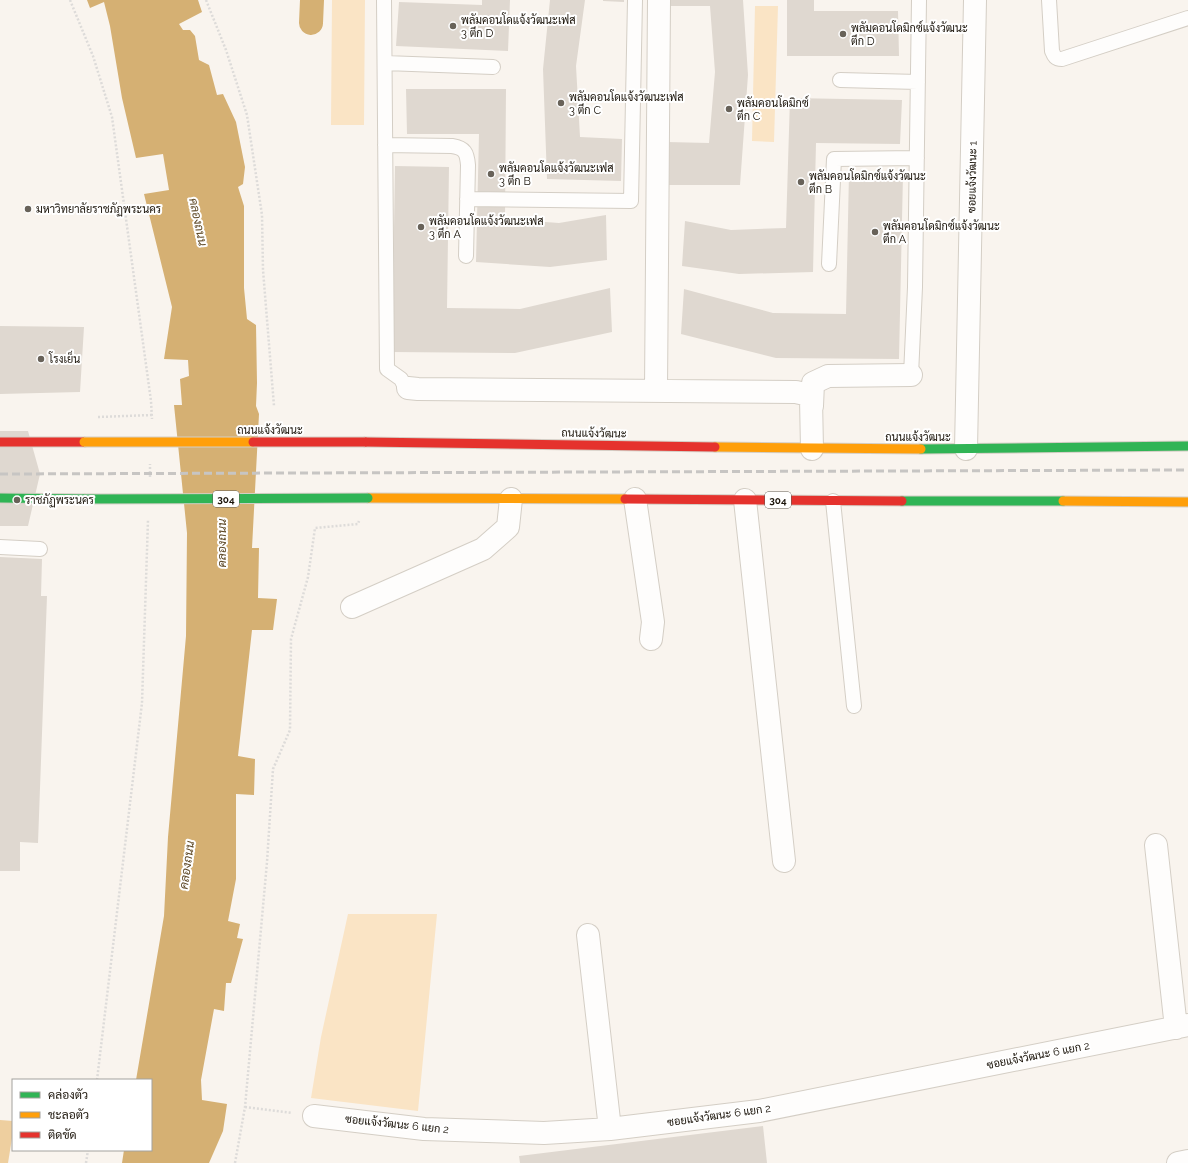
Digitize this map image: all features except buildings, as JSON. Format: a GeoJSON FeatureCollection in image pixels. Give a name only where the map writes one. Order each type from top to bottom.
{"type":"FeatureCollection","features":[{"type":"Feature","properties":{"kind":"main road","name":"ถนนแจ้งวัฒนะ"},"geometry":{"type":"LineString","coordinates":[[0,442],[366,442],[812,449],[966,449],[1188,446]]}},
{"type":"Feature","properties":{"kind":"main road","name":"304"},"geometry":{"type":"LineString","coordinates":[[0,498],[368,498],[1188,502]]}},
{"type":"Feature","properties":{"kind":"street"},"geometry":{"type":"LineString","coordinates":[[656,391],[659,0]]}},
{"type":"Feature","properties":{"kind":"street","name":"ซอยแจ้งวัฒนะ 1"},"geometry":{"type":"LineString","coordinates":[[966,449],[975,0]]}},
{"type":"Feature","properties":{"kind":"street"},"geometry":{"type":"LineString","coordinates":[[812,449],[813,383],[828,376],[911,375]]}},
{"type":"Feature","properties":{"kind":"street"},"geometry":{"type":"LineString","coordinates":[[408,388],[796,392],[809,395],[812,406]]}},
{"type":"Feature","properties":{"kind":"street"},"geometry":{"type":"LineString","coordinates":[[352,607],[483,549],[508,527],[511,499]]}},
{"type":"Feature","properties":{"kind":"street"},"geometry":{"type":"LineString","coordinates":[[635,499],[653,622],[651,639]]}},
{"type":"Feature","properties":{"kind":"street"},"geometry":{"type":"LineString","coordinates":[[745,500],[784,861]]}},
{"type":"Feature","properties":{"kind":"street"},"geometry":{"type":"LineString","coordinates":[[1156,846],[1182,1026]]}},
{"type":"Feature","properties":{"kind":"street"},"geometry":{"type":"LineString","coordinates":[[588,935],[610,1129]]}},
{"type":"Feature","properties":{"kind":"street","name":"ซอยแจ้งวัฒนะ 6 แยก 2"},"geometry":{"type":"LineString","coordinates":[[314,1116],[424,1129],[544,1133],[610,1129],[759,1111],[1182,1026]]}},
{"type":"Feature","properties":{"kind":"street"},"geometry":{"type":"LineString","coordinates":[[1178,1163],[1188,1161]]}},
{"type":"Feature","properties":{"kind":"lane"},"geometry":{"type":"LineString","coordinates":[[384,0],[387,369],[401,379],[408,388]]}},
{"type":"Feature","properties":{"kind":"lane"},"geometry":{"type":"LineString","coordinates":[[467,199],[631,201],[635,0]]}},
{"type":"Feature","properties":{"kind":"lane"},"geometry":{"type":"LineString","coordinates":[[911,375],[917,158],[919,0]]}},
{"type":"Feature","properties":{"kind":"lane"},"geometry":{"type":"LineString","coordinates":[[1049,0],[1052,51],[1054,57],[1057,59],[1062,59],[1188,18]]}},
{"type":"Feature","properties":{"kind":"lane"},"geometry":{"type":"LineString","coordinates":[[385,63],[493,67]]}},
{"type":"Feature","properties":{"kind":"lane"},"geometry":{"type":"LineString","coordinates":[[840,80],[918,82]]}},
{"type":"Feature","properties":{"kind":"lane"},"geometry":{"type":"LineString","coordinates":[[385,145],[452,146],[459,147],[464,151],[467,156],[466,256]]}},
{"type":"Feature","properties":{"kind":"lane"},"geometry":{"type":"LineString","coordinates":[[829,264],[827,210],[834,159],[917,158]]}},
{"type":"Feature","properties":{"kind":"lane"},"geometry":{"type":"LineString","coordinates":[[833,501],[854,706]]}},
{"type":"Feature","properties":{"kind":"lane"},"geometry":{"type":"LineString","coordinates":[[0,547],[40,549]]}},
{"type":"Feature","properties":{"kind":"path"},"geometry":{"type":"LineString","coordinates":[[70,0],[93,56],[112,117],[151,401],[152,423]]}},
{"type":"Feature","properties":{"kind":"path"},"geometry":{"type":"LineString","coordinates":[[206,0],[226,50],[247,116],[262,215],[263,270],[274,406]]}},
{"type":"Feature","properties":{"kind":"path"},"geometry":{"type":"LineString","coordinates":[[150,463],[150,479]]}},
{"type":"Feature","properties":{"kind":"path"},"geometry":{"type":"LineString","coordinates":[[235,1163],[245,1107],[267,862],[273,769],[290,730],[291,639],[308,577],[315,528],[358,524],[368,498]]}},
{"type":"Feature","properties":{"kind":"path"},"geometry":{"type":"LineString","coordinates":[[96,1079],[142,703],[148,519]]}},
{"type":"Feature","properties":{"kind":"path"},"geometry":{"type":"LineString","coordinates":[[245,1107],[314,1116]]}},
{"type":"Feature","properties":{"kind":"path"},"geometry":{"type":"LineString","coordinates":[[86,1163],[88,1151]]}},
{"type":"Feature","properties":{"kind":"shaded area"},"geometry":{"type":"Polygon","coordinates":[[[332,0],[365,0],[364,125],[331,125],[332,0]]]}},
{"type":"Feature","properties":{"kind":"shaded area"},"geometry":{"type":"Polygon","coordinates":[[[755,6],[778,6],[774,142],[752,141],[755,6]]]}},
{"type":"Feature","properties":{"kind":"shaded area"},"geometry":{"type":"Polygon","coordinates":[[[348,914],[437,914],[418,1111],[311,1098],[321,1037],[348,914]]]}},
{"type":"Feature","properties":{"kind":"shaded area"},"geometry":{"type":"Polygon","coordinates":[[[0,1120],[12,1121],[12,1138],[8,1163],[0,1163],[0,1120]]]}},
{"type":"Feature","properties":{"kind":"water","name":"คลองถนน"},"geometry":{"type":"Polygon","coordinates":[[[87,0],[198,0],[202,12],[179,24],[183,30],[190,30],[195,36],[199,60],[209,65],[217,95],[223,94],[236,122],[245,167],[243,184],[238,187],[244,206],[244,288],[247,319],[256,325],[256,406],[259,414],[252,548],[259,548],[258,598],[277,599],[273,630],[252,630],[238,756],[255,759],[254,795],[236,794],[236,879],[228,921],[240,924],[237,938],[243,939],[231,983],[226,983],[224,1011],[214,1009],[201,1080],[202,1100],[227,1104],[223,1131],[209,1163],[122,1163],[124,1151],[152,1151],[152,1079],[136,1079],[164,916],[168,837],[186,636],[187,533],[174,405],[182,405],[180,379],[189,376],[188,360],[164,359],[172,307],[144,194],[169,190],[163,154],[136,158],[122,98],[110,26],[104,2],[90,8],[87,0]]]}},
{"type":"Feature","properties":{"kind":"waterway"},"geometry":{"type":"LineString","coordinates":[[311,23],[312,0]]}},
{"type":"Feature","properties":{"kind":"railway"},"geometry":{"type":"LineString","coordinates":[[0,474],[1188,470]]}},
{"type":"Feature","properties":{"kind":"traffic: fast"},"geometry":{"type":"LineString","coordinates":[[921,449],[1188,446]]}},
{"type":"Feature","properties":{"kind":"traffic: fast"},"geometry":{"type":"LineString","coordinates":[[0,498],[84,499]]}},
{"type":"Feature","properties":{"kind":"traffic: fast"},"geometry":{"type":"LineString","coordinates":[[84,499],[368,498]]}},
{"type":"Feature","properties":{"kind":"traffic: fast"},"geometry":{"type":"LineString","coordinates":[[902,501],[1063,501]]}},
{"type":"Feature","properties":{"kind":"traffic: slow"},"geometry":{"type":"LineString","coordinates":[[84,442],[253,442]]}},
{"type":"Feature","properties":{"kind":"traffic: slow"},"geometry":{"type":"LineString","coordinates":[[715,447],[921,449]]}},
{"type":"Feature","properties":{"kind":"traffic: slow"},"geometry":{"type":"LineString","coordinates":[[368,498],[625,499]]}},
{"type":"Feature","properties":{"kind":"traffic: slow"},"geometry":{"type":"LineString","coordinates":[[1063,501],[1188,502]]}},
{"type":"Feature","properties":{"kind":"traffic: jam"},"geometry":{"type":"LineString","coordinates":[[0,442],[84,442]]}},
{"type":"Feature","properties":{"kind":"traffic: jam"},"geometry":{"type":"LineString","coordinates":[[253,442],[365,442]]}},
{"type":"Feature","properties":{"kind":"traffic: jam"},"geometry":{"type":"LineString","coordinates":[[365,442],[715,447]]}},
{"type":"Feature","properties":{"kind":"traffic: jam"},"geometry":{"type":"LineString","coordinates":[[625,499],[902,501]]}},
{"type":"Feature","properties":{"kind":"place","name":"พลัมคอนโดแจ้งวัฒนะเฟส 3 ตึก D"},"geometry":{"type":"Point","coordinates":[453,26]}},
{"type":"Feature","properties":{"kind":"place","name":"พลัมคอนโดมิกซ์แจ้งวัฒนะ ตึก D"},"geometry":{"type":"Point","coordinates":[843,34]}},
{"type":"Feature","properties":{"kind":"place","name":"พลัมคอนโดแจ้งวัฒนะเฟส 3 ตึก C"},"geometry":{"type":"Point","coordinates":[561,103]}},
{"type":"Feature","properties":{"kind":"place","name":"พลัมคอนโดมิกซ์ ตึก C"},"geometry":{"type":"Point","coordinates":[729,109]}},
{"type":"Feature","properties":{"kind":"place","name":"พลัมคอนโดแจ้งวัฒนะเฟส 3 ตึก B"},"geometry":{"type":"Point","coordinates":[491,174]}},
{"type":"Feature","properties":{"kind":"place","name":"พลัมคอนโดมิกซ์แจ้งวัฒนะ ตึก B"},"geometry":{"type":"Point","coordinates":[801,182]}},
{"type":"Feature","properties":{"kind":"place","name":"มหาวิทยาลัยราชภัฏพระนคร"},"geometry":{"type":"Point","coordinates":[28,209]}},
{"type":"Feature","properties":{"kind":"place","name":"พลัมคอนโดแจ้งวัฒนะเฟส 3 ตึก A"},"geometry":{"type":"Point","coordinates":[421,227]}},
{"type":"Feature","properties":{"kind":"place","name":"พลัมคอนโดมิกซ์แจ้งวัฒนะ ตึก A"},"geometry":{"type":"Point","coordinates":[875,232]}},
{"type":"Feature","properties":{"kind":"place","name":"โรงเย็น"},"geometry":{"type":"Point","coordinates":[41,359]}},
{"type":"Feature","properties":{"kind":"place","name":"ราชภัฏพระนคร"},"geometry":{"type":"Point","coordinates":[17,500]}}]}
